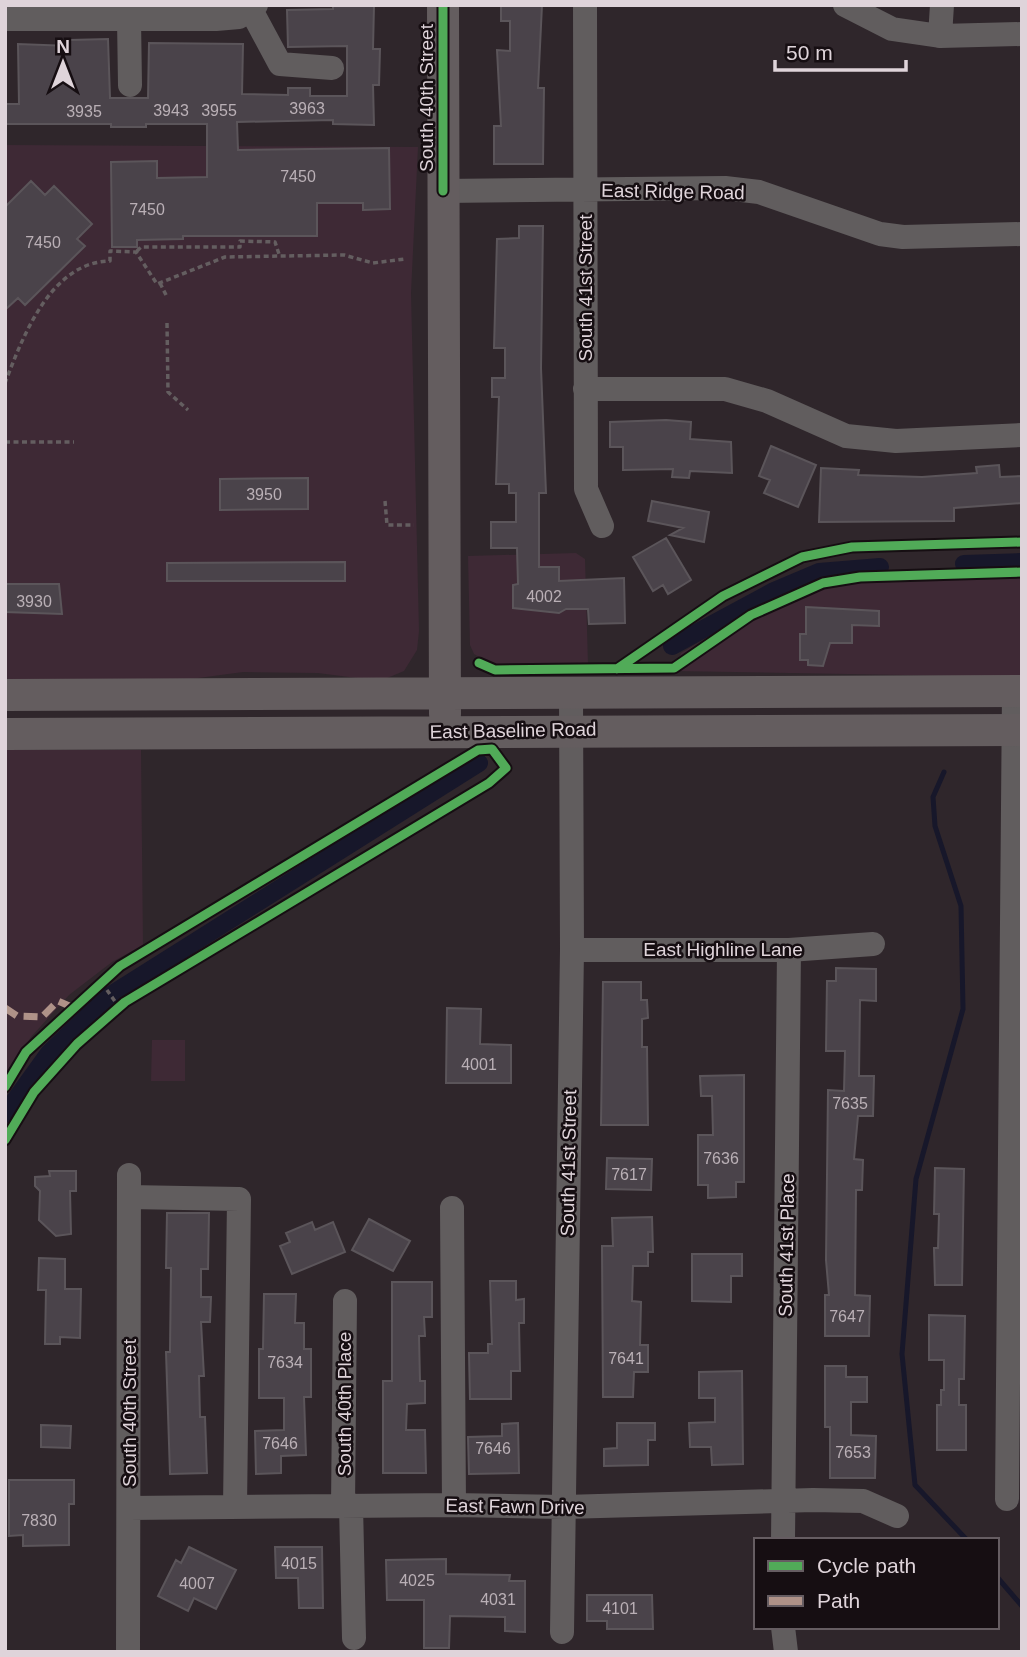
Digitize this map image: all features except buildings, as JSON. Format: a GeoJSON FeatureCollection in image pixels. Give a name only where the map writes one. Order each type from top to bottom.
{"type":"FeatureCollection","features":[{"type":"Feature","properties":{"kind":"main road","name":"South 40th Street"},"geometry":{"type":"LineString","coordinates":[[443,5],[446,731]]}},
{"type":"Feature","properties":{"kind":"main road","name":"East Baseline Road"},"geometry":{"type":"LineString","coordinates":[[5,695],[1018,691]]}},
{"type":"Feature","properties":{"kind":"main road"},"geometry":{"type":"LineString","coordinates":[[79,734],[82,695]]}},
{"type":"Feature","properties":{"kind":"main road","name":"East Baseline Road"},"geometry":{"type":"LineString","coordinates":[[5,734],[1018,730]]}},
{"type":"Feature","properties":{"kind":"street","name":"South 41st Street"},"geometry":{"type":"LineString","coordinates":[[585,5],[586,489],[602,526]]}},
{"type":"Feature","properties":{"kind":"street"},"geometry":{"type":"LineString","coordinates":[[845,5],[892,29],[940,36],[1022,34]]}},
{"type":"Feature","properties":{"kind":"street"},"geometry":{"type":"LineString","coordinates":[[940,36],[942,5]]}},
{"type":"Feature","properties":{"kind":"street"},"geometry":{"type":"LineString","coordinates":[[5,19],[31,12],[129,19],[164,12],[239,17],[254,8],[280,64],[291,67],[332,68]]}},
{"type":"Feature","properties":{"kind":"street"},"geometry":{"type":"LineString","coordinates":[[129,19],[130,85]]}},
{"type":"Feature","properties":{"kind":"street","name":"East Ridge Road"},"geometry":{"type":"LineString","coordinates":[[443,191],[724,188],[759,192],[880,234],[1022,234]]}},
{"type":"Feature","properties":{"kind":"street"},"geometry":{"type":"LineString","coordinates":[[585,389],[725,389],[767,401],[846,436],[896,441],[1022,435]]}},
{"type":"Feature","properties":{"kind":"street"},"geometry":{"type":"LineString","coordinates":[[1007,1499],[1018,691]]}},
{"type":"Feature","properties":{"kind":"street","name":"South 41st Street"},"geometry":{"type":"LineString","coordinates":[[562,1632],[572,950],[571,693]]}},
{"type":"Feature","properties":{"kind":"street","name":"East Highline Lane"},"geometry":{"type":"LineString","coordinates":[[572,950],[789,950],[873,944]]}},
{"type":"Feature","properties":{"kind":"street","name":"South 41st Place"},"geometry":{"type":"LineString","coordinates":[[783,1538],[789,950]]}},
{"type":"Feature","properties":{"kind":"street","name":"South 40th Street"},"geometry":{"type":"LineString","coordinates":[[128,1652],[129,1186],[239,1199],[235,1507]]}},
{"type":"Feature","properties":{"kind":"street"},"geometry":{"type":"LineString","coordinates":[[452,1208],[454,1505]]}},
{"type":"Feature","properties":{"kind":"street","name":"South 40th Place"},"geometry":{"type":"LineString","coordinates":[[345,1301],[347,1506],[354,1637]]}},
{"type":"Feature","properties":{"kind":"street","name":"East Fawn Drive"},"geometry":{"type":"LineString","coordinates":[[129,1508],[454,1505],[564,1507],[863,1501],[897,1516]]}},
{"type":"Feature","properties":{"kind":"path"},"geometry":{"type":"LineString","coordinates":[[5,383],[42,306],[70,272],[95,261],[110,261],[110,251],[136,252],[141,247],[240,247],[240,241],[275,242],[280,257]]}},
{"type":"Feature","properties":{"kind":"path"},"geometry":{"type":"LineString","coordinates":[[136,252],[156,284],[225,257],[344,255],[373,263],[405,258]]}},
{"type":"Feature","properties":{"kind":"path"},"geometry":{"type":"LineString","coordinates":[[160,283],[167,297]]}},
{"type":"Feature","properties":{"kind":"path"},"geometry":{"type":"LineString","coordinates":[[167,323],[168,392],[188,410]]}},
{"type":"Feature","properties":{"kind":"path"},"geometry":{"type":"LineString","coordinates":[[5,442],[74,442]]}},
{"type":"Feature","properties":{"kind":"path"},"geometry":{"type":"LineString","coordinates":[[385,501],[387,525],[414,525]]}},
{"type":"Feature","properties":{"kind":"path"},"geometry":{"type":"LineString","coordinates":[[93,991],[111,974]]}},
{"type":"Feature","properties":{"kind":"path"},"geometry":{"type":"LineString","coordinates":[[102,982],[122,1004],[111,1014]]}},
{"type":"Feature","properties":{"kind":"shaded area"},"geometry":{"type":"Polygon","coordinates":[[[5,145],[418,147],[411,293],[419,631],[417,650],[404,671],[380,681],[318,673],[243,672],[176,681],[5,679],[5,145]]]}},
{"type":"Feature","properties":{"kind":"shaded area"},"geometry":{"type":"Polygon","coordinates":[[[576,553],[585,559],[588,664],[497,667],[474,654],[470,645],[468,556],[576,553]]]}},
{"type":"Feature","properties":{"kind":"shaded area"},"geometry":{"type":"Polygon","coordinates":[[[1022,571],[1022,677],[674,671],[681,653],[773,600],[813,584],[874,573],[1022,571]]]}},
{"type":"Feature","properties":{"kind":"shaded area"},"geometry":{"type":"Polygon","coordinates":[[[5,750],[141,750],[143,945],[112,962],[69,995],[31,1037],[5,1076],[5,750]]]}},
{"type":"Feature","properties":{"kind":"shaded area"},"geometry":{"type":"Polygon","coordinates":[[[152,1040],[185,1040],[185,1081],[151,1081],[152,1040]]]}},
{"type":"Feature","properties":{"kind":"waterway"},"geometry":{"type":"LineString","coordinates":[[964,564],[1022,562]]}},
{"type":"Feature","properties":{"kind":"waterway"},"geometry":{"type":"LineString","coordinates":[[672,646],[774,591],[819,572],[880,567]]}},
{"type":"Feature","properties":{"kind":"waterway"},"geometry":{"type":"LineString","coordinates":[[5,1114],[49,1053],[109,996],[479,763]]}},
{"type":"Feature","properties":{"kind":"waterway"},"geometry":{"type":"LineString","coordinates":[[944,772],[933,797],[935,826],[961,906],[963,1009],[916,1179],[902,1354],[915,1485],[965,1538]]}},
{"type":"Feature","properties":{"kind":"waterway"},"geometry":{"type":"LineString","coordinates":[[999,1579],[1022,1606]]}},
{"type":"Feature","properties":{"kind":"marked path"},"geometry":{"type":"LineString","coordinates":[[5,1008],[17,1016],[42,1017],[58,1001],[74,1008]]}},
{"type":"Feature","properties":{"kind":"cycle path"},"geometry":{"type":"LineString","coordinates":[[443,5],[443,191]]}},
{"type":"Feature","properties":{"kind":"cycle path"},"geometry":{"type":"LineString","coordinates":[[617,669],[723,596],[802,557],[852,547],[1022,542]]}},
{"type":"Feature","properties":{"kind":"cycle path"},"geometry":{"type":"LineString","coordinates":[[479,663],[495,670],[674,668],[751,615],[823,583],[860,577],[1022,572]]}},
{"type":"Feature","properties":{"kind":"cycle path"},"geometry":{"type":"LineString","coordinates":[[5,1087],[26,1052],[120,966],[478,750],[492,749],[506,768],[489,783],[125,1002],[77,1044],[34,1092],[5,1140]]}}]}
